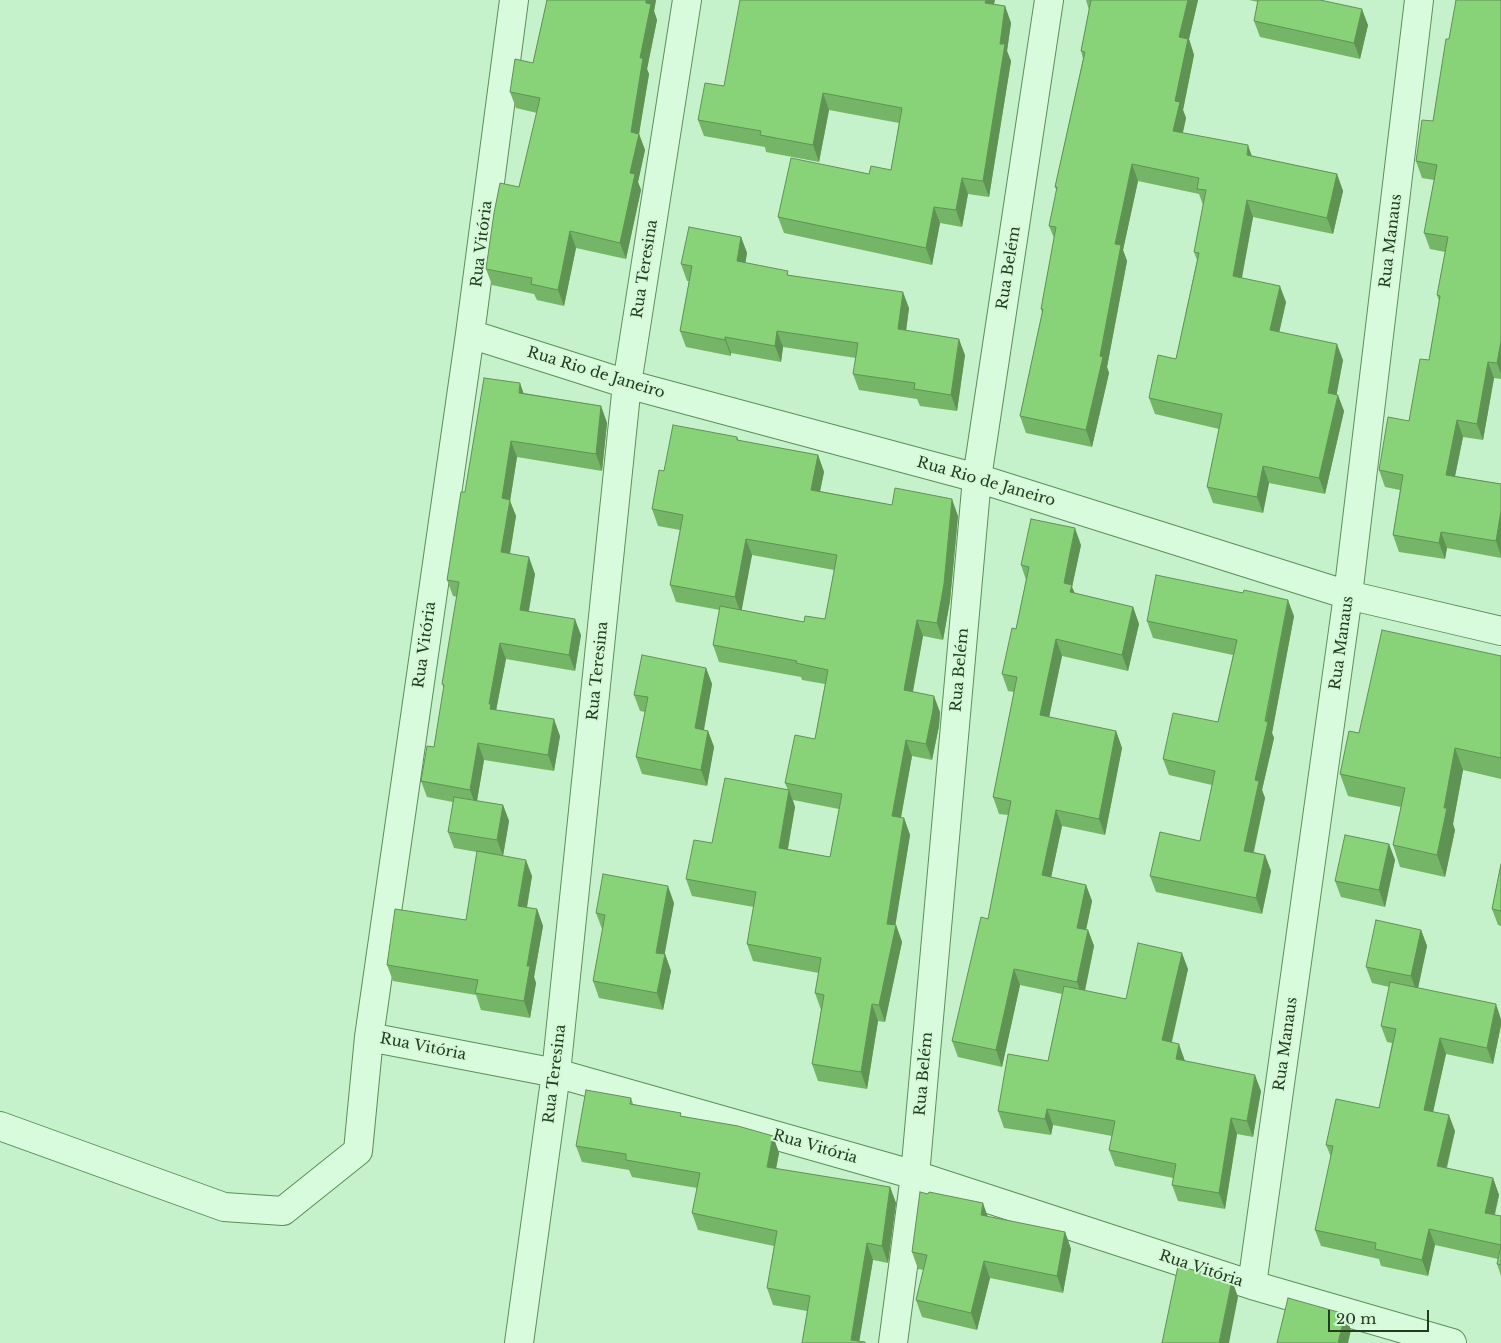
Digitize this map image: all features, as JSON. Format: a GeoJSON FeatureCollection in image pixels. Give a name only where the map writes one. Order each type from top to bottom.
{"type":"FeatureCollection","features":[{"type":"Feature","properties":{"kind":"street","name":"Rua Vitória"},"geometry":{"type":"LineString","coordinates":[[514,0],[470,334],[369,1036],[556,1073],[915,1175],[1252,1285],[1452,1343]]}},
{"type":"Feature","properties":{"kind":"street","name":"Rua Teresina"},"geometry":{"type":"LineString","coordinates":[[519,1343],[556,1073],[627,384],[687,0]]}},
{"type":"Feature","properties":{"kind":"street","name":"Rua Belém"},"geometry":{"type":"LineString","coordinates":[[893,1343],[915,1175],[977,478],[1049,0]]}},
{"type":"Feature","properties":{"kind":"street","name":"Rua Manaus"},"geometry":{"type":"LineString","coordinates":[[1252,1285],[1348,595],[1419,0]]}},
{"type":"Feature","properties":{"kind":"street","name":"Rua Rio de Janeiro"},"geometry":{"type":"LineString","coordinates":[[470,334],[627,384],[977,478],[1348,595],[1501,631]]}},
{"type":"Feature","properties":{"kind":"street"},"geometry":{"type":"LineString","coordinates":[[0,1126],[224,1206],[283,1211],[358,1151],[369,1036]]}},
{"type":"Feature","properties":{"kind":"building"},"geometry":{"type":"Polygon","coordinates":[[[547,0],[646,0],[646,3],[651,4],[640,58],[643,58],[631,132],[639,134],[630,173],[635,174],[620,243],[570,231],[558,290],[531,284],[532,278],[486,269],[500,183],[519,187],[540,98],[510,92],[515,59],[533,63],[547,0]]]}},
{"type":"Feature","properties":{"kind":"building"},"geometry":{"type":"Polygon","coordinates":[[[740,0],[986,0],[985,3],[1005,6],[1000,44],[1005,44],[983,181],[962,178],[956,210],[934,207],[926,248],[778,217],[791,158],[869,174],[871,166],[891,170],[902,108],[823,93],[813,145],[760,135],[761,131],[698,120],[705,83],[724,86],[740,0]]]}},
{"type":"Feature","properties":{"kind":"building"},"geometry":{"type":"Polygon","coordinates":[[[1091,0],[1188,0],[1179,37],[1188,39],[1175,101],[1180,102],[1173,131],[1248,145],[1247,155],[1337,174],[1327,218],[1247,200],[1233,276],[1280,286],[1270,330],[1337,344],[1328,393],[1338,395],[1319,478],[1263,466],[1257,497],[1207,487],[1222,414],[1149,398],[1158,355],[1176,359],[1199,253],[1194,252],[1206,190],[1197,189],[1199,178],[1132,164],[1115,244],[1121,245],[1100,356],[1103,357],[1086,430],[1020,416],[1043,309],[1041,309],[1056,227],[1049,226],[1057,187],[1055,187],[1085,52],[1081,51],[1091,0]]]}},
{"type":"Feature","properties":{"kind":"building"},"geometry":{"type":"Polygon","coordinates":[[[1258,0],[1320,0],[1362,9],[1354,43],[1254,21],[1258,0]]]}},
{"type":"Feature","properties":{"kind":"building"},"geometry":{"type":"Polygon","coordinates":[[[1456,0],[1501,0],[1501,341],[1497,363],[1488,362],[1477,424],[1457,420],[1446,475],[1501,484],[1501,511],[1496,541],[1441,532],[1439,543],[1393,535],[1403,475],[1379,470],[1388,417],[1409,421],[1420,359],[1429,360],[1440,296],[1437,295],[1448,237],[1424,233],[1437,165],[1416,161],[1422,120],[1433,121],[1446,39],[1449,39],[1456,0]]]}},
{"type":"Feature","properties":{"kind":"building"},"geometry":{"type":"Polygon","coordinates":[[[689,227],[741,237],[737,261],[788,271],[787,275],[903,292],[898,329],[959,339],[951,395],[914,389],[915,383],[853,374],[858,343],[777,331],[775,346],[725,337],[725,340],[680,331],[692,266],[681,264],[689,227]]]}},
{"type":"Feature","properties":{"kind":"building"},"geometry":{"type":"Polygon","coordinates":[[[484,378],[520,383],[519,393],[601,406],[596,454],[511,441],[502,498],[510,500],[501,552],[529,557],[520,610],[575,619],[569,655],[500,643],[489,704],[491,704],[490,709],[554,719],[548,755],[478,743],[470,790],[421,781],[427,746],[434,747],[444,685],[442,684],[459,582],[447,580],[461,492],[465,492],[484,378]]]}},
{"type":"Feature","properties":{"kind":"building"},"geometry":{"type":"Polygon","coordinates":[[[673,425],[737,437],[737,440],[818,455],[811,490],[892,505],[895,488],[952,499],[944,584],[937,623],[917,620],[904,690],[934,696],[933,710],[926,744],[906,740],[892,816],[904,818],[887,924],[896,925],[879,1005],[872,1004],[861,1072],[812,1064],[824,995],[815,993],[821,958],[747,944],[756,892],[686,879],[694,840],[712,843],[725,778],[789,790],[779,848],[830,857],[842,794],[785,783],[795,735],[815,739],[828,670],[796,663],[797,661],[713,645],[720,606],[804,622],[805,616],[825,619],[837,555],[746,539],[735,597],[670,585],[683,515],[652,509],[659,470],[664,471],[673,425]]]}},
{"type":"Feature","properties":{"kind":"building"},"geometry":{"type":"Polygon","coordinates":[[[1031,519],[1075,528],[1064,583],[1072,585],[1070,592],[1133,607],[1122,655],[1056,639],[1040,715],[1116,731],[1099,819],[1056,810],[1042,875],[1086,885],[1077,928],[1088,930],[1077,982],[1014,969],[996,1050],[952,1041],[981,917],[988,919],[1011,801],[993,797],[1017,677],[1002,674],[1012,628],[1016,629],[1029,567],[1021,565],[1031,519]]]}},
{"type":"Feature","properties":{"kind":"building"},"geometry":{"type":"Polygon","coordinates":[[[1156,575],[1243,593],[1244,590],[1288,600],[1265,721],[1268,722],[1255,780],[1259,781],[1244,851],[1265,855],[1256,898],[1150,876],[1160,832],[1200,841],[1215,771],[1163,759],[1173,713],[1218,722],[1237,640],[1147,621],[1156,575]]]}},
{"type":"Feature","properties":{"kind":"building"},"geometry":{"type":"Polygon","coordinates":[[[1382,630],[1501,656],[1501,758],[1455,748],[1444,808],[1447,808],[1437,855],[1393,845],[1405,788],[1340,774],[1349,731],[1359,733],[1382,630]]]}},
{"type":"Feature","properties":{"kind":"building"},"geometry":{"type":"Polygon","coordinates":[[[642,655],[706,668],[695,728],[708,731],[701,770],[636,757],[648,697],[634,695],[642,655]]]}},
{"type":"Feature","properties":{"kind":"building"},"geometry":{"type":"Polygon","coordinates":[[[454,797],[503,805],[497,840],[448,832],[454,797]]]}},
{"type":"Feature","properties":{"kind":"building"},"geometry":{"type":"Polygon","coordinates":[[[1345,835],[1389,844],[1379,890],[1335,881],[1345,835]]]}},
{"type":"Feature","properties":{"kind":"building"},"geometry":{"type":"Polygon","coordinates":[[[477,851],[526,860],[518,906],[537,909],[527,966],[530,966],[524,1001],[475,993],[478,980],[387,965],[395,909],[466,920],[477,851]]]}},
{"type":"Feature","properties":{"kind":"building"},"geometry":{"type":"Polygon","coordinates":[[[1501,864],[1501,911],[1492,909],[1501,864]]]}},
{"type":"Feature","properties":{"kind":"building"},"geometry":{"type":"Polygon","coordinates":[[[603,874],[668,886],[656,953],[665,954],[657,993],[593,981],[605,915],[596,913],[603,874]]]}},
{"type":"Feature","properties":{"kind":"building"},"geometry":{"type":"Polygon","coordinates":[[[1376,920],[1421,930],[1411,976],[1366,967],[1376,920]]]}},
{"type":"Feature","properties":{"kind":"building"},"geometry":{"type":"Polygon","coordinates":[[[1138,943],[1182,953],[1162,1040],[1179,1044],[1176,1059],[1255,1075],[1247,1121],[1231,1118],[1219,1193],[1172,1185],[1176,1164],[1109,1150],[1115,1121],[1047,1109],[1045,1119],[998,1111],[1008,1054],[1048,1061],[1064,986],[1126,999],[1138,943]]]}},
{"type":"Feature","properties":{"kind":"building"},"geometry":{"type":"Polygon","coordinates":[[[1390,982],[1496,1004],[1487,1048],[1440,1038],[1424,1110],[1449,1115],[1437,1166],[1493,1178],[1485,1213],[1501,1216],[1501,1245],[1429,1229],[1422,1260],[1375,1249],[1376,1243],[1315,1230],[1333,1146],[1326,1145],[1336,1099],[1379,1108],[1396,1029],[1381,1026],[1390,982]]]}},
{"type":"Feature","properties":{"kind":"building"},"geometry":{"type":"Polygon","coordinates":[[[586,1090],[631,1098],[630,1104],[681,1113],[680,1116],[738,1126],[773,1136],[767,1167],[890,1187],[882,1246],[867,1243],[851,1340],[865,1343],[802,1343],[810,1296],[767,1288],[777,1231],[692,1213],[700,1173],[626,1160],[626,1154],[576,1146],[586,1090]]]}},
{"type":"Feature","properties":{"kind":"building"},"geometry":{"type":"Polygon","coordinates":[[[920,1192],[928,1194],[929,1192],[983,1203],[981,1215],[1065,1232],[1057,1276],[984,1261],[971,1313],[916,1300],[927,1255],[912,1252],[920,1192]]]}},
{"type":"Feature","properties":{"kind":"building"},"geometry":{"type":"Polygon","coordinates":[[[1501,1245],[1501,1265],[1497,1264],[1501,1245]]]}},
{"type":"Feature","properties":{"kind":"building"},"geometry":{"type":"Polygon","coordinates":[[[1178,1266],[1232,1280],[1219,1343],[1162,1343],[1178,1266]]]}},
{"type":"Feature","properties":{"kind":"building"},"geometry":{"type":"Polygon","coordinates":[[[1288,1298],[1345,1314],[1338,1343],[1277,1343],[1288,1298]]]}}]}
